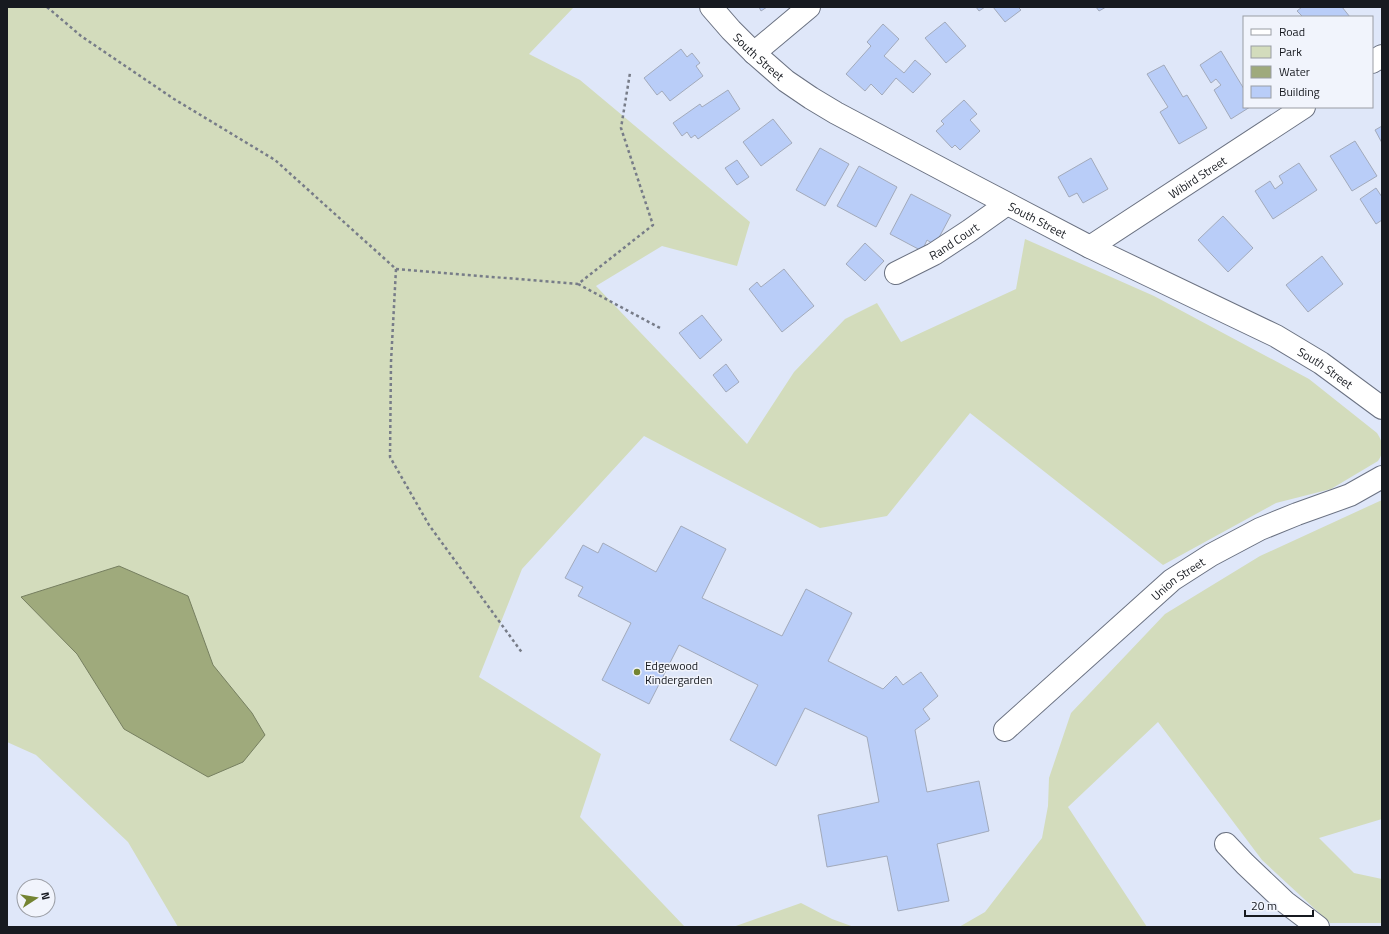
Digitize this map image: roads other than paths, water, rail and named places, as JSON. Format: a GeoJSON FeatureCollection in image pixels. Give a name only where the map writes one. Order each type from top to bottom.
{"type":"FeatureCollection","features":[{"type":"Feature","properties":{"kind":"street","name":"South Street"},"geometry":{"type":"LineString","coordinates":[[712,7],[731,30],[754,53],[786,81],[824,106],[1090,247],[1276,336],[1321,363],[1382,408]]}},
{"type":"Feature","properties":{"kind":"street"},"geometry":{"type":"LineString","coordinates":[[754,53],[809,7]]}},
{"type":"Feature","properties":{"kind":"street"},"geometry":{"type":"LineString","coordinates":[[1373,61],[1382,56]]}},
{"type":"Feature","properties":{"kind":"street","name":"Wibird Street"},"geometry":{"type":"LineString","coordinates":[[1090,247],[1302,108]]}},
{"type":"Feature","properties":{"kind":"street","name":"Rand Court"},"geometry":{"type":"LineString","coordinates":[[896,272],[934,254],[1008,204]]}},
{"type":"Feature","properties":{"kind":"street","name":"Union Street"},"geometry":{"type":"LineString","coordinates":[[1005,730],[1172,580],[1211,555],[1260,529],[1350,495],[1382,477]]}},
{"type":"Feature","properties":{"kind":"street"},"geometry":{"type":"LineString","coordinates":[[1226,844],[1284,902],[1318,927]]}},
{"type":"Feature","properties":{"kind":"water"},"geometry":{"type":"Polygon","coordinates":[[[119,566],[188,596],[213,665],[252,713],[265,735],[243,762],[208,777],[124,729],[77,654],[21,597],[119,566]]]}},
{"type":"Feature","properties":{"kind":"place","name":"Edgewood Kindergarden"},"geometry":{"type":"Point","coordinates":[637,672]}}]}
